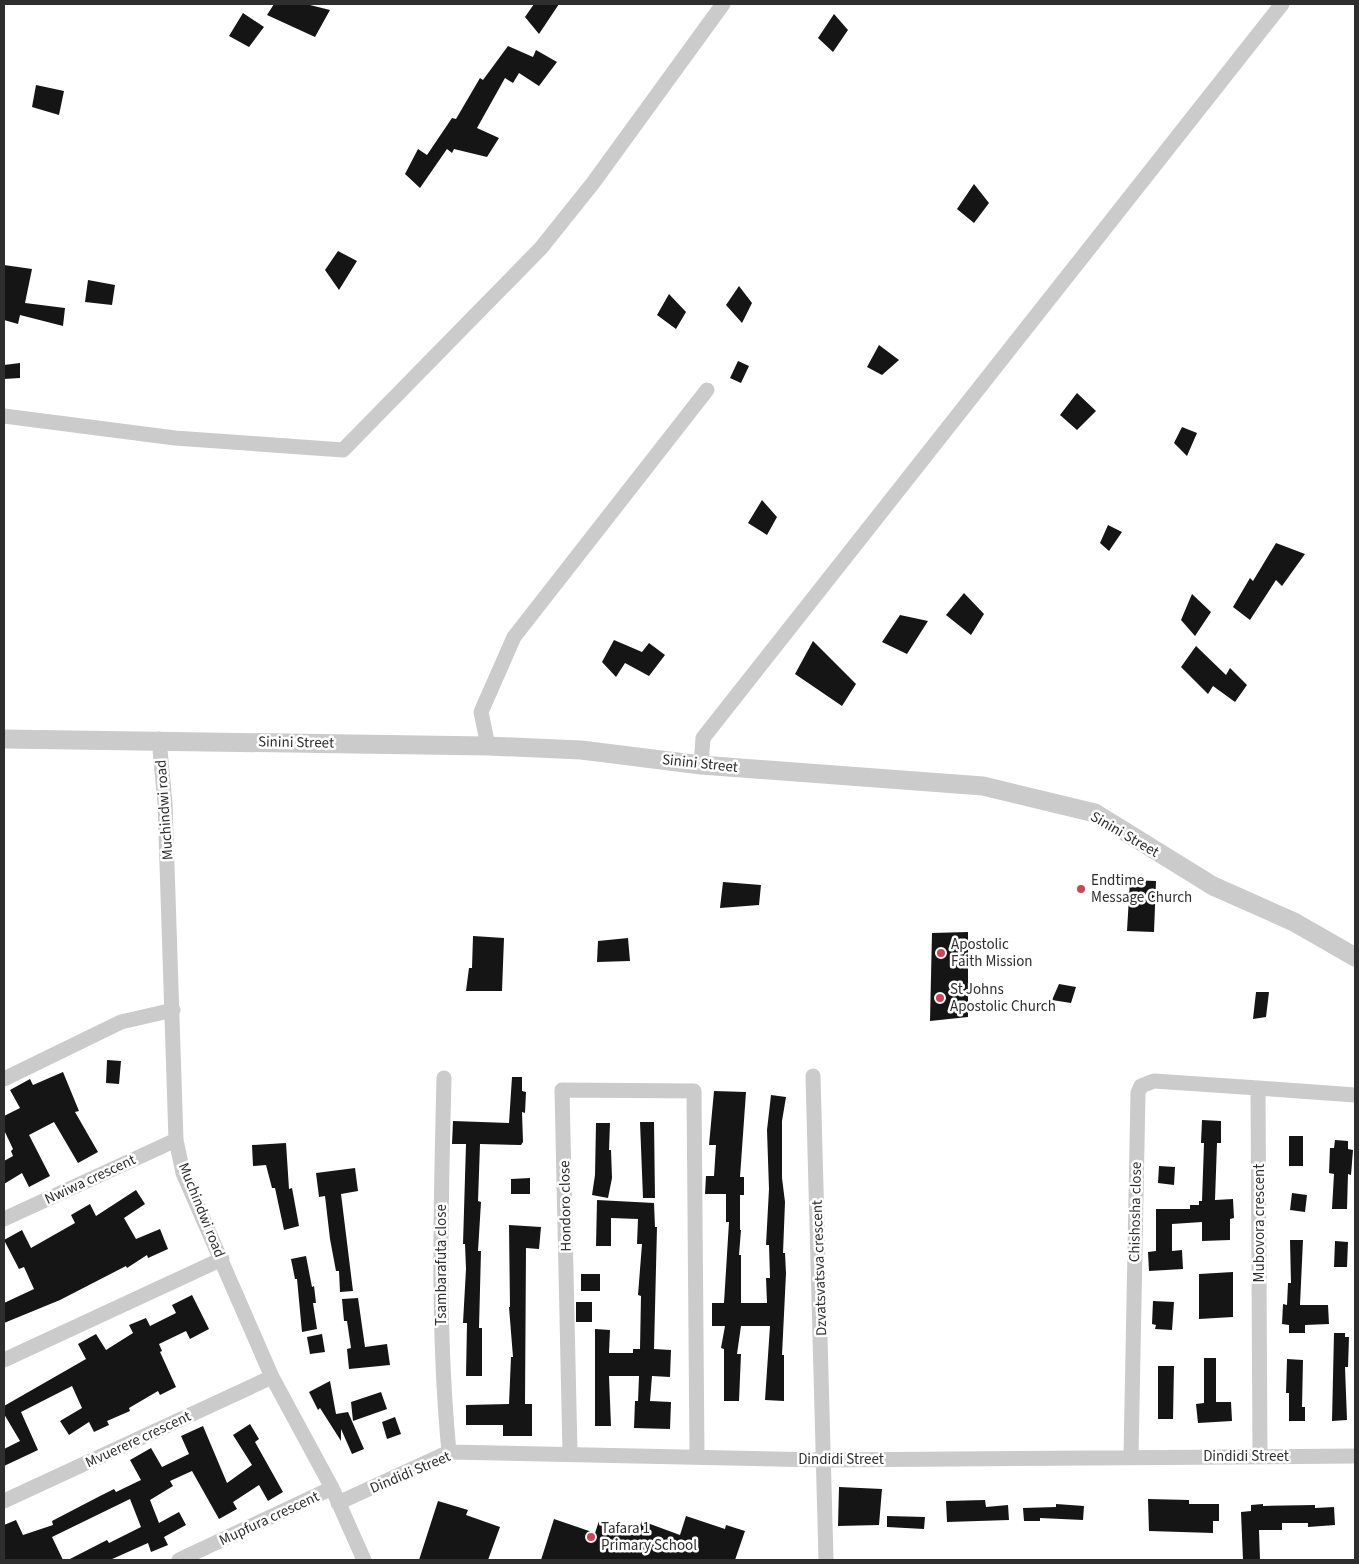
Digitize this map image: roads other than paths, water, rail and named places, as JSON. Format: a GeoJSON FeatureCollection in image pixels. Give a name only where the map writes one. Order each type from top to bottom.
{"type":"FeatureCollection","features":[{"type":"Feature","properties":{"kind":"street"},"geometry":{"type":"LineString","coordinates":[[4,416],[175,438],[343,450],[541,248],[593,182],[723,4]]}},
{"type":"Feature","properties":{"kind":"street"},"geometry":{"type":"LineString","coordinates":[[701,764],[703,738],[1282,4]]}},
{"type":"Feature","properties":{"kind":"street"},"geometry":{"type":"LineString","coordinates":[[488,746],[482,712],[514,637],[707,390]]}},
{"type":"Feature","properties":{"kind":"street","name":"Sinini Street"},"geometry":{"type":"LineString","coordinates":[[4,739],[488,746],[581,750],[701,764],[983,786],[1095,813],[1212,886],[1294,922],[1355,957]]}},
{"type":"Feature","properties":{"kind":"street","name":"Muchindwi road"},"geometry":{"type":"LineString","coordinates":[[159,740],[165,803],[176,1140],[183,1173],[272,1377],[332,1488],[364,1560]]}},
{"type":"Feature","properties":{"kind":"street"},"geometry":{"type":"LineString","coordinates":[[4,1079],[121,1022],[173,1010]]}},
{"type":"Feature","properties":{"kind":"street","name":"Dzvatsvatsva crescent"},"geometry":{"type":"LineString","coordinates":[[813,1076],[825,1460],[826,1560]]}},
{"type":"Feature","properties":{"kind":"street","name":"Tsambarafuta close"},"geometry":{"type":"LineString","coordinates":[[444,1078],[440,1277],[443,1392],[449,1452]]}},
{"type":"Feature","properties":{"kind":"street","name":"Chishosha close"},"geometry":{"type":"LineString","coordinates":[[1131,1457],[1138,1093],[1141,1086],[1154,1081],[1258,1088]]}},
{"type":"Feature","properties":{"kind":"street"},"geometry":{"type":"LineString","coordinates":[[1258,1088],[1355,1095]]}},
{"type":"Feature","properties":{"kind":"street","name":"Mubovora crescent"},"geometry":{"type":"LineString","coordinates":[[1258,1088],[1260,1456]]}},
{"type":"Feature","properties":{"kind":"street","name":"Hondoro close"},"geometry":{"type":"LineString","coordinates":[[570,1453],[562,1090],[694,1091],[696,1456]]}},
{"type":"Feature","properties":{"kind":"street","name":"Nwiwa crescent"},"geometry":{"type":"LineString","coordinates":[[4,1219],[176,1140]]}},
{"type":"Feature","properties":{"kind":"street"},"geometry":{"type":"LineString","coordinates":[[4,1360],[222,1259]]}},
{"type":"Feature","properties":{"kind":"street","name":"Mvuerere crescent"},"geometry":{"type":"LineString","coordinates":[[4,1501],[272,1377]]}},
{"type":"Feature","properties":{"kind":"street","name":"Dindidi Street"},"geometry":{"type":"LineString","coordinates":[[338,1503],[449,1452],[570,1453],[825,1460],[1355,1456]]}},
{"type":"Feature","properties":{"kind":"street","name":"Mupfura crescent"},"geometry":{"type":"LineString","coordinates":[[179,1560],[332,1488]]}},
{"type":"Feature","properties":{"kind":"place","name":"Endtime Message Church"},"geometry":{"type":"Point","coordinates":[1081,889]}},
{"type":"Feature","properties":{"kind":"place","name":"Apostolic Faith Mission"},"geometry":{"type":"Point","coordinates":[941,953]}},
{"type":"Feature","properties":{"kind":"place","name":"St Johns Apostolic Church"},"geometry":{"type":"Point","coordinates":[940,998]}},
{"type":"Feature","properties":{"kind":"place","name":"Tafara 1 Primary School"},"geometry":{"type":"Point","coordinates":[591,1537]}}]}
